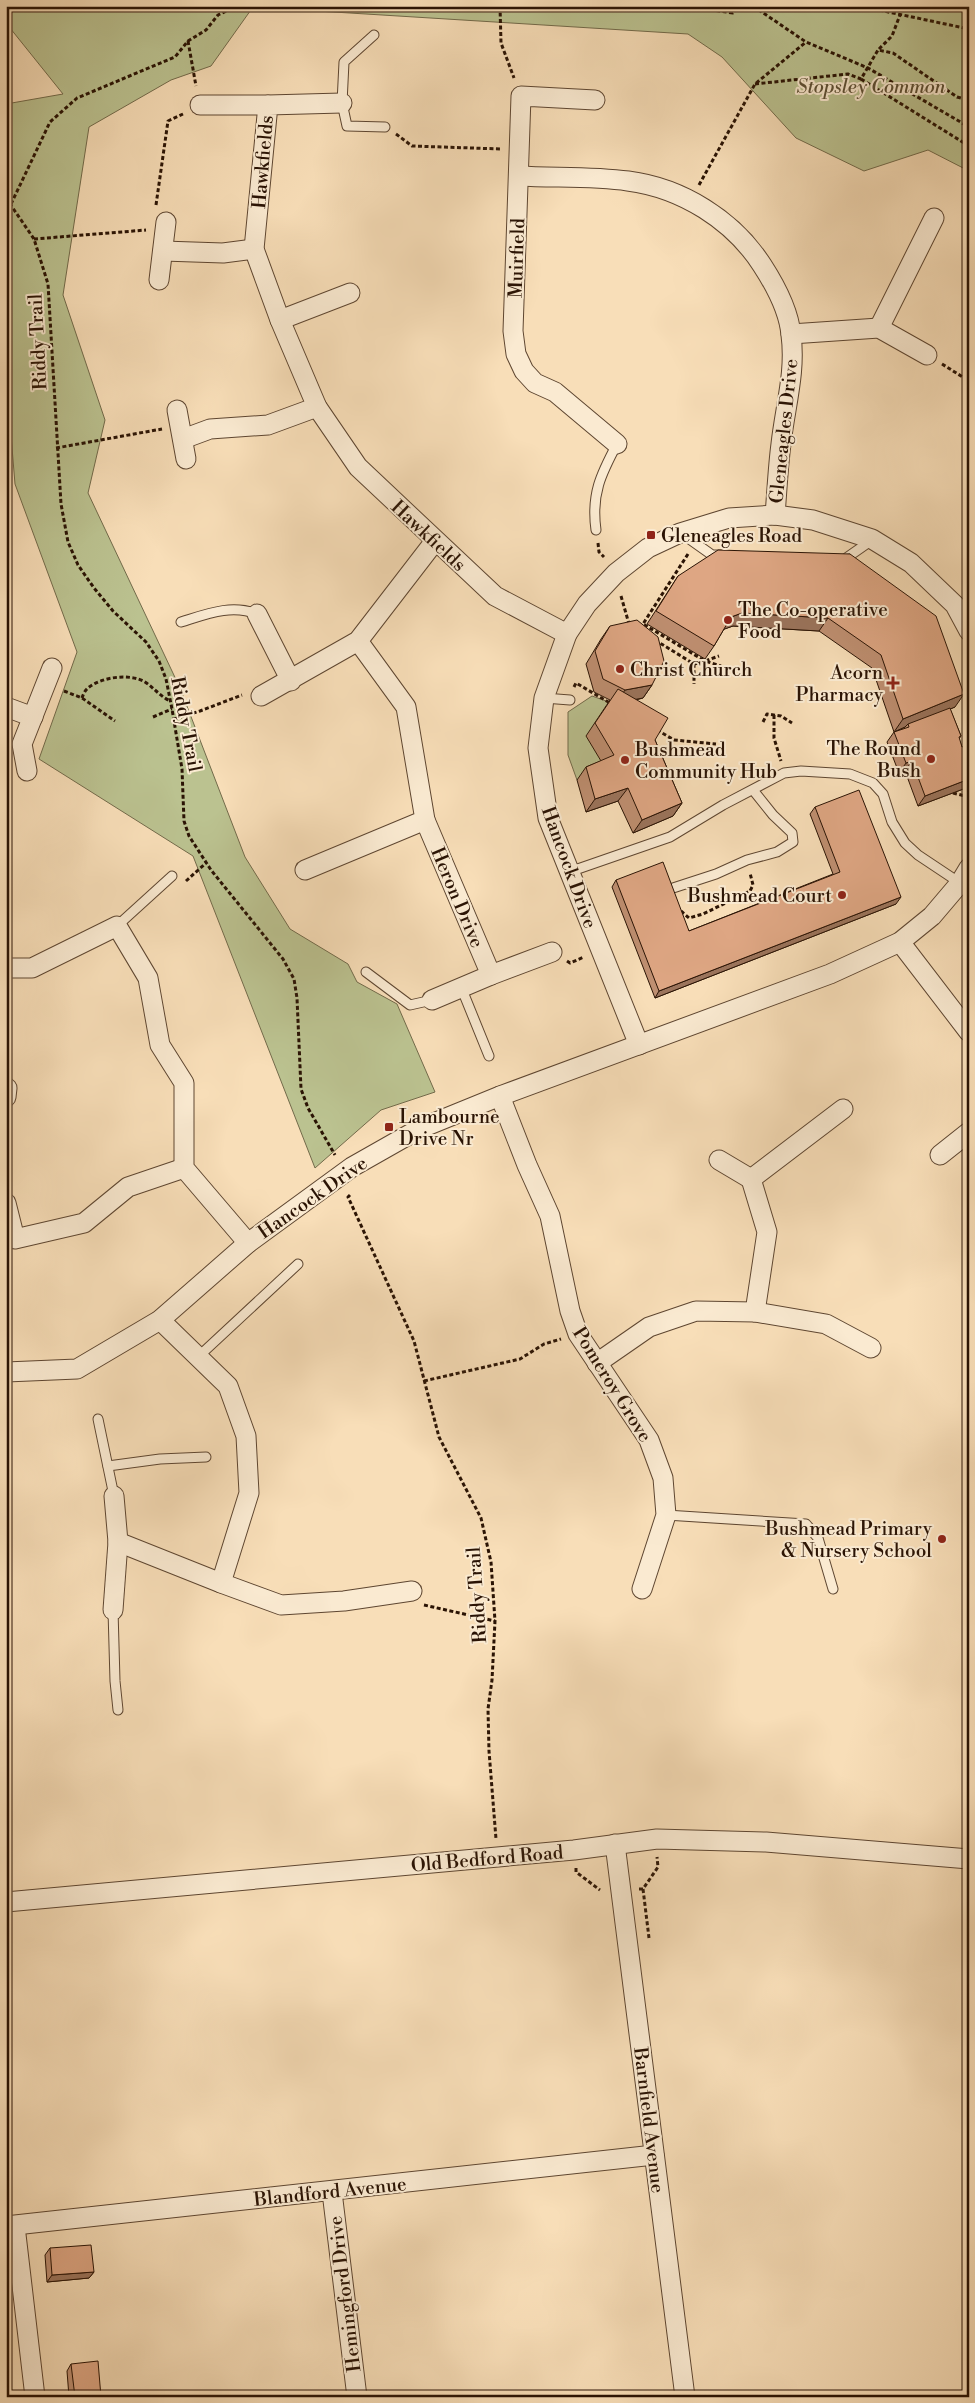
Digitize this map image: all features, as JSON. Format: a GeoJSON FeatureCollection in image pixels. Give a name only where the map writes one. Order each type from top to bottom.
{"type":"FeatureCollection","features":[{"type":"Feature","properties":{"kind":"street"},"geometry":{"type":"LineString","coordinates":[[522,96],[595,100]]}},
{"type":"Feature","properties":{"kind":"street","name":"Muirfield"},"geometry":{"type":"LineString","coordinates":[[522,96],[513,331],[516,354],[524,371],[535,383],[555,392],[617,444]]}},
{"type":"Feature","properties":{"kind":"street","name":"Hawkfields"},"geometry":{"type":"LineString","coordinates":[[200,105],[342,103]]}},
{"type":"Feature","properties":{"kind":"street","name":"Hawkfields"},"geometry":{"type":"LineString","coordinates":[[268,105],[254,249],[280,320],[316,407],[358,467],[495,596],[567,634]]}},
{"type":"Feature","properties":{"kind":"street","name":"Gleneagles Drive"},"geometry":{"type":"LineString","coordinates":[[519,176],[629,181],[668,192],[700,205],[731,227],[754,253],[772,281],[792,334],[792,381],[781,442],[775,515]]}},
{"type":"Feature","properties":{"kind":"street"},"geometry":{"type":"LineString","coordinates":[[879,328],[934,218]]}},
{"type":"Feature","properties":{"kind":"street"},"geometry":{"type":"LineString","coordinates":[[159,280],[165,227]]}},
{"type":"Feature","properties":{"kind":"street"},"geometry":{"type":"LineString","coordinates":[[162,251],[223,253],[254,249]]}},
{"type":"Feature","properties":{"kind":"street"},"geometry":{"type":"LineString","coordinates":[[280,320],[350,294]]}},
{"type":"Feature","properties":{"kind":"street"},"geometry":{"type":"LineString","coordinates":[[792,334],[879,328],[927,356]]}},
{"type":"Feature","properties":{"kind":"street"},"geometry":{"type":"LineString","coordinates":[[186,459],[180,425],[210,430],[268,425],[316,407]]}},
{"type":"Feature","properties":{"kind":"street","name":"Hancock Drive"},"geometry":{"type":"LineString","coordinates":[[639,1044],[548,818],[538,748],[544,698],[567,634],[587,604],[616,573],[648,548],[688,538],[729,518],[775,515],[813,520],[872,539],[911,563],[955,605],[969,631]]}},
{"type":"Feature","properties":{"kind":"street"},"geometry":{"type":"LineString","coordinates":[[261,696],[358,641],[435,541]]}},
{"type":"Feature","properties":{"kind":"street"},"geometry":{"type":"LineString","coordinates":[[257,614],[291,680]]}},
{"type":"Feature","properties":{"kind":"street","name":"Heron Drive"},"geometry":{"type":"LineString","coordinates":[[358,641],[406,708],[425,820],[491,975]]}},
{"type":"Feature","properties":{"kind":"street"},"geometry":{"type":"LineString","coordinates":[[27,771],[22,744],[49,675]]}},
{"type":"Feature","properties":{"kind":"street"},"geometry":{"type":"LineString","coordinates":[[6,708],[33,716]]}},
{"type":"Feature","properties":{"kind":"street"},"geometry":{"type":"LineString","coordinates":[[305,870],[425,820]]}},
{"type":"Feature","properties":{"kind":"street","name":"Hancock Drive"},"geometry":{"type":"LineString","coordinates":[[6,1372],[77,1369],[160,1320],[248,1243],[352,1166],[419,1129],[500,1096],[830,974],[900,942],[932,916],[964,875]]}},
{"type":"Feature","properties":{"kind":"street"},"geometry":{"type":"LineString","coordinates":[[6,968],[32,968],[117,926],[148,978],[160,1045],[184,1083],[184,1168],[248,1243]]}},
{"type":"Feature","properties":{"kind":"street"},"geometry":{"type":"LineString","coordinates":[[900,942],[969,1032]]}},
{"type":"Feature","properties":{"kind":"street"},"geometry":{"type":"LineString","coordinates":[[432,1000],[552,952]]}},
{"type":"Feature","properties":{"kind":"street"},"geometry":{"type":"LineString","coordinates":[[6,1097],[7,1088]]}},
{"type":"Feature","properties":{"kind":"street","name":"Pomeroy Grove"},"geometry":{"type":"LineString","coordinates":[[500,1096],[526,1165],[550,1216],[570,1311],[578,1334],[649,1440],[663,1478],[666,1515],[642,1589]]}},
{"type":"Feature","properties":{"kind":"street"},"geometry":{"type":"LineString","coordinates":[[751,1179],[843,1109]]}},
{"type":"Feature","properties":{"kind":"street"},"geometry":{"type":"LineString","coordinates":[[940,1155],[969,1132]]}},
{"type":"Feature","properties":{"kind":"street"},"geometry":{"type":"LineString","coordinates":[[719,1160],[751,1179],[767,1232],[755,1312]]}},
{"type":"Feature","properties":{"kind":"street"},"geometry":{"type":"LineString","coordinates":[[6,1203],[11,1241],[84,1223],[128,1187],[184,1168]]}},
{"type":"Feature","properties":{"kind":"street"},"geometry":{"type":"LineString","coordinates":[[597,1363],[648,1327],[696,1311],[755,1312],[826,1324],[871,1348]]}},
{"type":"Feature","properties":{"kind":"street"},"geometry":{"type":"LineString","coordinates":[[160,1320],[228,1386],[246,1436],[249,1494],[221,1582]]}},
{"type":"Feature","properties":{"kind":"street"},"geometry":{"type":"LineString","coordinates":[[113,1610],[118,1542],[114,1496]]}},
{"type":"Feature","properties":{"kind":"street"},"geometry":{"type":"LineString","coordinates":[[118,1542],[281,1605],[344,1601],[412,1591]]}},
{"type":"Feature","properties":{"kind":"street","name":"Old Bedford Road"},"geometry":{"type":"LineString","coordinates":[[6,1902],[574,1850],[657,1839],[766,1842],[969,1859]]}},
{"type":"Feature","properties":{"kind":"street","name":"Barnfield Avenue"},"geometry":{"type":"LineString","coordinates":[[615,1844],[685,2397]]}},
{"type":"Feature","properties":{"kind":"street","name":"Blandford Avenue"},"geometry":{"type":"LineString","coordinates":[[10,2226],[654,2155]]}},
{"type":"Feature","properties":{"kind":"street","name":"Hemingford Drive"},"geometry":{"type":"LineString","coordinates":[[332,2192],[357,2397]]}},
{"type":"Feature","properties":{"kind":"street"},"geometry":{"type":"LineString","coordinates":[[10,2226],[35,2397]]}},
{"type":"Feature","properties":{"kind":"lane"},"geometry":{"type":"LineString","coordinates":[[374,35],[344,62],[342,103],[347,126],[385,127]]}},
{"type":"Feature","properties":{"kind":"lane"},"geometry":{"type":"LineString","coordinates":[[596,530],[594,516],[598,483],[617,444]]}},
{"type":"Feature","properties":{"kind":"lane"},"geometry":{"type":"LineString","coordinates":[[688,538],[712,555],[730,556]]}},
{"type":"Feature","properties":{"kind":"lane"},"geometry":{"type":"LineString","coordinates":[[833,560],[842,561],[872,539]]}},
{"type":"Feature","properties":{"kind":"lane"},"geometry":{"type":"LineString","coordinates":[[181,622],[220,610],[244,609],[257,614]]}},
{"type":"Feature","properties":{"kind":"lane"},"geometry":{"type":"LineString","coordinates":[[544,698],[570,700]]}},
{"type":"Feature","properties":{"kind":"lane"},"geometry":{"type":"LineString","coordinates":[[569,872],[670,837],[784,773],[801,771],[850,774],[873,783],[883,794],[892,822],[905,843],[918,855],[964,875]]}},
{"type":"Feature","properties":{"kind":"lane"},"geometry":{"type":"LineString","coordinates":[[673,888],[716,874],[747,860],[784,849],[792,842],[793,836],[753,790]]}},
{"type":"Feature","properties":{"kind":"lane"},"geometry":{"type":"LineString","coordinates":[[117,926],[172,876]]}},
{"type":"Feature","properties":{"kind":"lane"},"geometry":{"type":"LineString","coordinates":[[366,972],[410,1005],[432,1000]]}},
{"type":"Feature","properties":{"kind":"lane"},"geometry":{"type":"LineString","coordinates":[[461,987],[489,1056]]}},
{"type":"Feature","properties":{"kind":"lane"},"geometry":{"type":"LineString","coordinates":[[198,1357],[298,1264]]}},
{"type":"Feature","properties":{"kind":"lane"},"geometry":{"type":"LineString","coordinates":[[98,1419],[114,1496]]}},
{"type":"Feature","properties":{"kind":"lane"},"geometry":{"type":"LineString","coordinates":[[108,1466],[160,1459],[206,1457]]}},
{"type":"Feature","properties":{"kind":"lane"},"geometry":{"type":"LineString","coordinates":[[666,1515],[806,1524],[818,1538],[833,1589]]}},
{"type":"Feature","properties":{"kind":"lane"},"geometry":{"type":"LineString","coordinates":[[113,1610],[115,1681],[118,1710]]}},
{"type":"Feature","properties":{"kind":"path"},"geometry":{"type":"LineString","coordinates":[[11,204],[50,122],[77,98],[175,58],[188,41],[206,30],[218,15],[238,6]]}},
{"type":"Feature","properties":{"kind":"path"},"geometry":{"type":"LineString","coordinates":[[500,6],[501,43],[522,96]]}},
{"type":"Feature","properties":{"kind":"path"},"geometry":{"type":"LineString","coordinates":[[684,6],[733,14],[740,6]]}},
{"type":"Feature","properties":{"kind":"path"},"geometry":{"type":"LineString","coordinates":[[753,6],[806,42],[868,68],[969,127]]}},
{"type":"Feature","properties":{"kind":"path"},"geometry":{"type":"LineString","coordinates":[[860,6],[969,29]]}},
{"type":"Feature","properties":{"kind":"path"},"geometry":{"type":"LineString","coordinates":[[861,79],[878,50],[892,36],[900,15]]}},
{"type":"Feature","properties":{"kind":"path"},"geometry":{"type":"LineString","coordinates":[[34,239],[150,230],[165,227],[155,214],[168,121],[200,105],[188,41]]}},
{"type":"Feature","properties":{"kind":"path"},"geometry":{"type":"LineString","coordinates":[[690,201],[755,84],[806,42]]}},
{"type":"Feature","properties":{"kind":"path"},"geometry":{"type":"LineString","coordinates":[[878,50],[893,53],[957,97],[969,100]]}},
{"type":"Feature","properties":{"kind":"path"},"geometry":{"type":"LineString","coordinates":[[755,84],[848,74],[861,79],[969,146]]}},
{"type":"Feature","properties":{"kind":"path"},"geometry":{"type":"LineString","coordinates":[[385,127],[412,146],[520,150]]}},
{"type":"Feature","properties":{"kind":"path","name":"Riddy Trail"},"geometry":{"type":"LineString","coordinates":[[6,198],[34,239],[48,284],[60,504],[68,542],[78,565],[94,588],[114,611],[146,642],[159,661],[166,679],[174,718],[182,768],[184,822],[189,836],[211,870],[283,958],[294,979],[297,998],[301,1089],[308,1108],[334,1155],[343,1151]]}},
{"type":"Feature","properties":{"kind":"path"},"geometry":{"type":"LineString","coordinates":[[927,356],[969,381]]}},
{"type":"Feature","properties":{"kind":"path"},"geometry":{"type":"LineString","coordinates":[[56,448],[180,425]]}},
{"type":"Feature","properties":{"kind":"path"},"geometry":{"type":"LineString","coordinates":[[596,530],[600,552],[616,573],[627,623],[636,628]]}},
{"type":"Feature","properties":{"kind":"path"},"geometry":{"type":"LineString","coordinates":[[688,538],[643,624],[705,661],[721,666]]}},
{"type":"Feature","properties":{"kind":"path"},"geometry":{"type":"LineString","coordinates":[[652,638],[694,664],[719,656]]}},
{"type":"Feature","properties":{"kind":"path"},"geometry":{"type":"LineString","coordinates":[[694,664],[694,684]]}},
{"type":"Feature","properties":{"kind":"path"},"geometry":{"type":"LineString","coordinates":[[49,675],[115,720]]}},
{"type":"Feature","properties":{"kind":"path"},"geometry":{"type":"LineString","coordinates":[[82,698],[86,689],[100,682],[121,677],[144,681],[159,696],[171,701]]}},
{"type":"Feature","properties":{"kind":"path"},"geometry":{"type":"LineString","coordinates":[[570,700],[576,683],[617,707]]}},
{"type":"Feature","properties":{"kind":"path"},"geometry":{"type":"LineString","coordinates":[[174,718],[200,711],[253,690],[261,696]]}},
{"type":"Feature","properties":{"kind":"path"},"geometry":{"type":"LineString","coordinates":[[154,717],[172,709]]}},
{"type":"Feature","properties":{"kind":"path"},"geometry":{"type":"LineString","coordinates":[[763,722],[767,714],[781,716],[792,722]]}},
{"type":"Feature","properties":{"kind":"path"},"geometry":{"type":"LineString","coordinates":[[774,715],[774,738],[784,773]]}},
{"type":"Feature","properties":{"kind":"path"},"geometry":{"type":"LineString","coordinates":[[650,726],[674,740],[716,744]]}},
{"type":"Feature","properties":{"kind":"path"},"geometry":{"type":"LineString","coordinates":[[952,792],[969,797]]}},
{"type":"Feature","properties":{"kind":"path"},"geometry":{"type":"LineString","coordinates":[[673,888],[678,909],[689,918],[703,914],[750,891],[753,885],[747,860]]}},
{"type":"Feature","properties":{"kind":"path","name":"Riddy Trail"},"geometry":{"type":"LineString","coordinates":[[355,1192],[348,1197],[414,1341],[439,1437],[481,1518],[491,1562],[494,1621],[492,1680],[488,1709],[489,1751],[496,1839],[506,1839]]}},
{"type":"Feature","properties":{"kind":"path"},"geometry":{"type":"LineString","coordinates":[[424,1381],[520,1359],[536,1352],[544,1344],[578,1334]]}},
{"type":"Feature","properties":{"kind":"path"},"geometry":{"type":"LineString","coordinates":[[412,1591],[420,1604],[494,1621]]}},
{"type":"Feature","properties":{"kind":"green space","name":"Stopsley Common"},"geometry":{"type":"Polygon","coordinates":[[[6,6],[969,6],[969,171],[928,150],[864,171],[796,138],[722,57],[688,34],[253,7],[211,66],[171,80],[89,127],[63,295],[105,420],[88,493],[180,688],[245,857],[290,929],[348,964],[357,982],[397,1004],[435,1092],[381,1110],[315,1168],[193,856],[39,759],[77,652],[15,484],[6,375],[6,104],[63,94],[6,23],[6,6]]]}},
{"type":"Feature","properties":{"kind":"green space"},"geometry":{"type":"Polygon","coordinates":[[[592,696],[609,702],[605,768],[577,780],[568,755],[568,712],[592,696]]]}},
{"type":"Feature","properties":{"kind":"building"},"geometry":{"type":"Polygon","coordinates":[[[718,550],[850,554],[936,616],[964,694],[903,719],[881,655],[828,618],[742,613],[731,617],[714,646],[656,611],[678,576],[718,550]]]}},
{"type":"Feature","properties":{"kind":"building","name":"Christ Church"},"geometry":{"type":"Polygon","coordinates":[[[637,620],[658,637],[664,661],[652,685],[625,690],[603,679],[595,651],[610,626],[637,620]]]}},
{"type":"Feature","properties":{"kind":"building","name":"Bushmead Community Hub"},"geometry":{"type":"Polygon","coordinates":[[[618,689],[668,718],[655,740],[682,803],[642,820],[628,788],[595,799],[586,767],[614,755],[595,723],[618,689]]]}},
{"type":"Feature","properties":{"kind":"building","name":"The Round Bush"},"geometry":{"type":"Polygon","coordinates":[[[950,708],[961,736],[959,737],[962,747],[969,744],[969,755],[965,756],[969,767],[969,779],[925,796],[912,761],[906,763],[894,732],[909,727],[908,724],[950,708]]]}},
{"type":"Feature","properties":{"kind":"building","name":"Bushmead Court"},"geometry":{"type":"Polygon","coordinates":[[[859,790],[901,897],[659,991],[616,880],[663,862],[689,931],[840,872],[815,807],[859,790]]]}},
{"type":"Feature","properties":{"kind":"building"},"geometry":{"type":"Polygon","coordinates":[[[91,2245],[94,2272],[52,2275],[50,2248],[91,2245]]]}},
{"type":"Feature","properties":{"kind":"building"},"geometry":{"type":"Polygon","coordinates":[[[98,2361],[101,2397],[75,2397],[71,2364],[98,2361]]]}},
{"type":"Feature","properties":{"kind":"place","name":"Gleneagles Road"},"geometry":{"type":"Point","coordinates":[651,535]}},
{"type":"Feature","properties":{"kind":"place","name":"The Co-operative Food"},"geometry":{"type":"Point","coordinates":[728,620]}},
{"type":"Feature","properties":{"kind":"place","name":"Christ Church"},"geometry":{"type":"Point","coordinates":[620,669]}},
{"type":"Feature","properties":{"kind":"place","name":"Acorn Pharmacy"},"geometry":{"type":"Point","coordinates":[893,683]}},
{"type":"Feature","properties":{"kind":"place","name":"The Round Bush"},"geometry":{"type":"Point","coordinates":[931,759]}},
{"type":"Feature","properties":{"kind":"place","name":"Bushmead Community Hub"},"geometry":{"type":"Point","coordinates":[625,760]}},
{"type":"Feature","properties":{"kind":"place","name":"Bushmead Court"},"geometry":{"type":"Point","coordinates":[842,895]}},
{"type":"Feature","properties":{"kind":"place","name":"Lambourne Drive Nr"},"geometry":{"type":"Point","coordinates":[389,1127]}},
{"type":"Feature","properties":{"kind":"place","name":"Bushmead Primary & Nursery School"},"geometry":{"type":"Point","coordinates":[942,1539]}}]}
